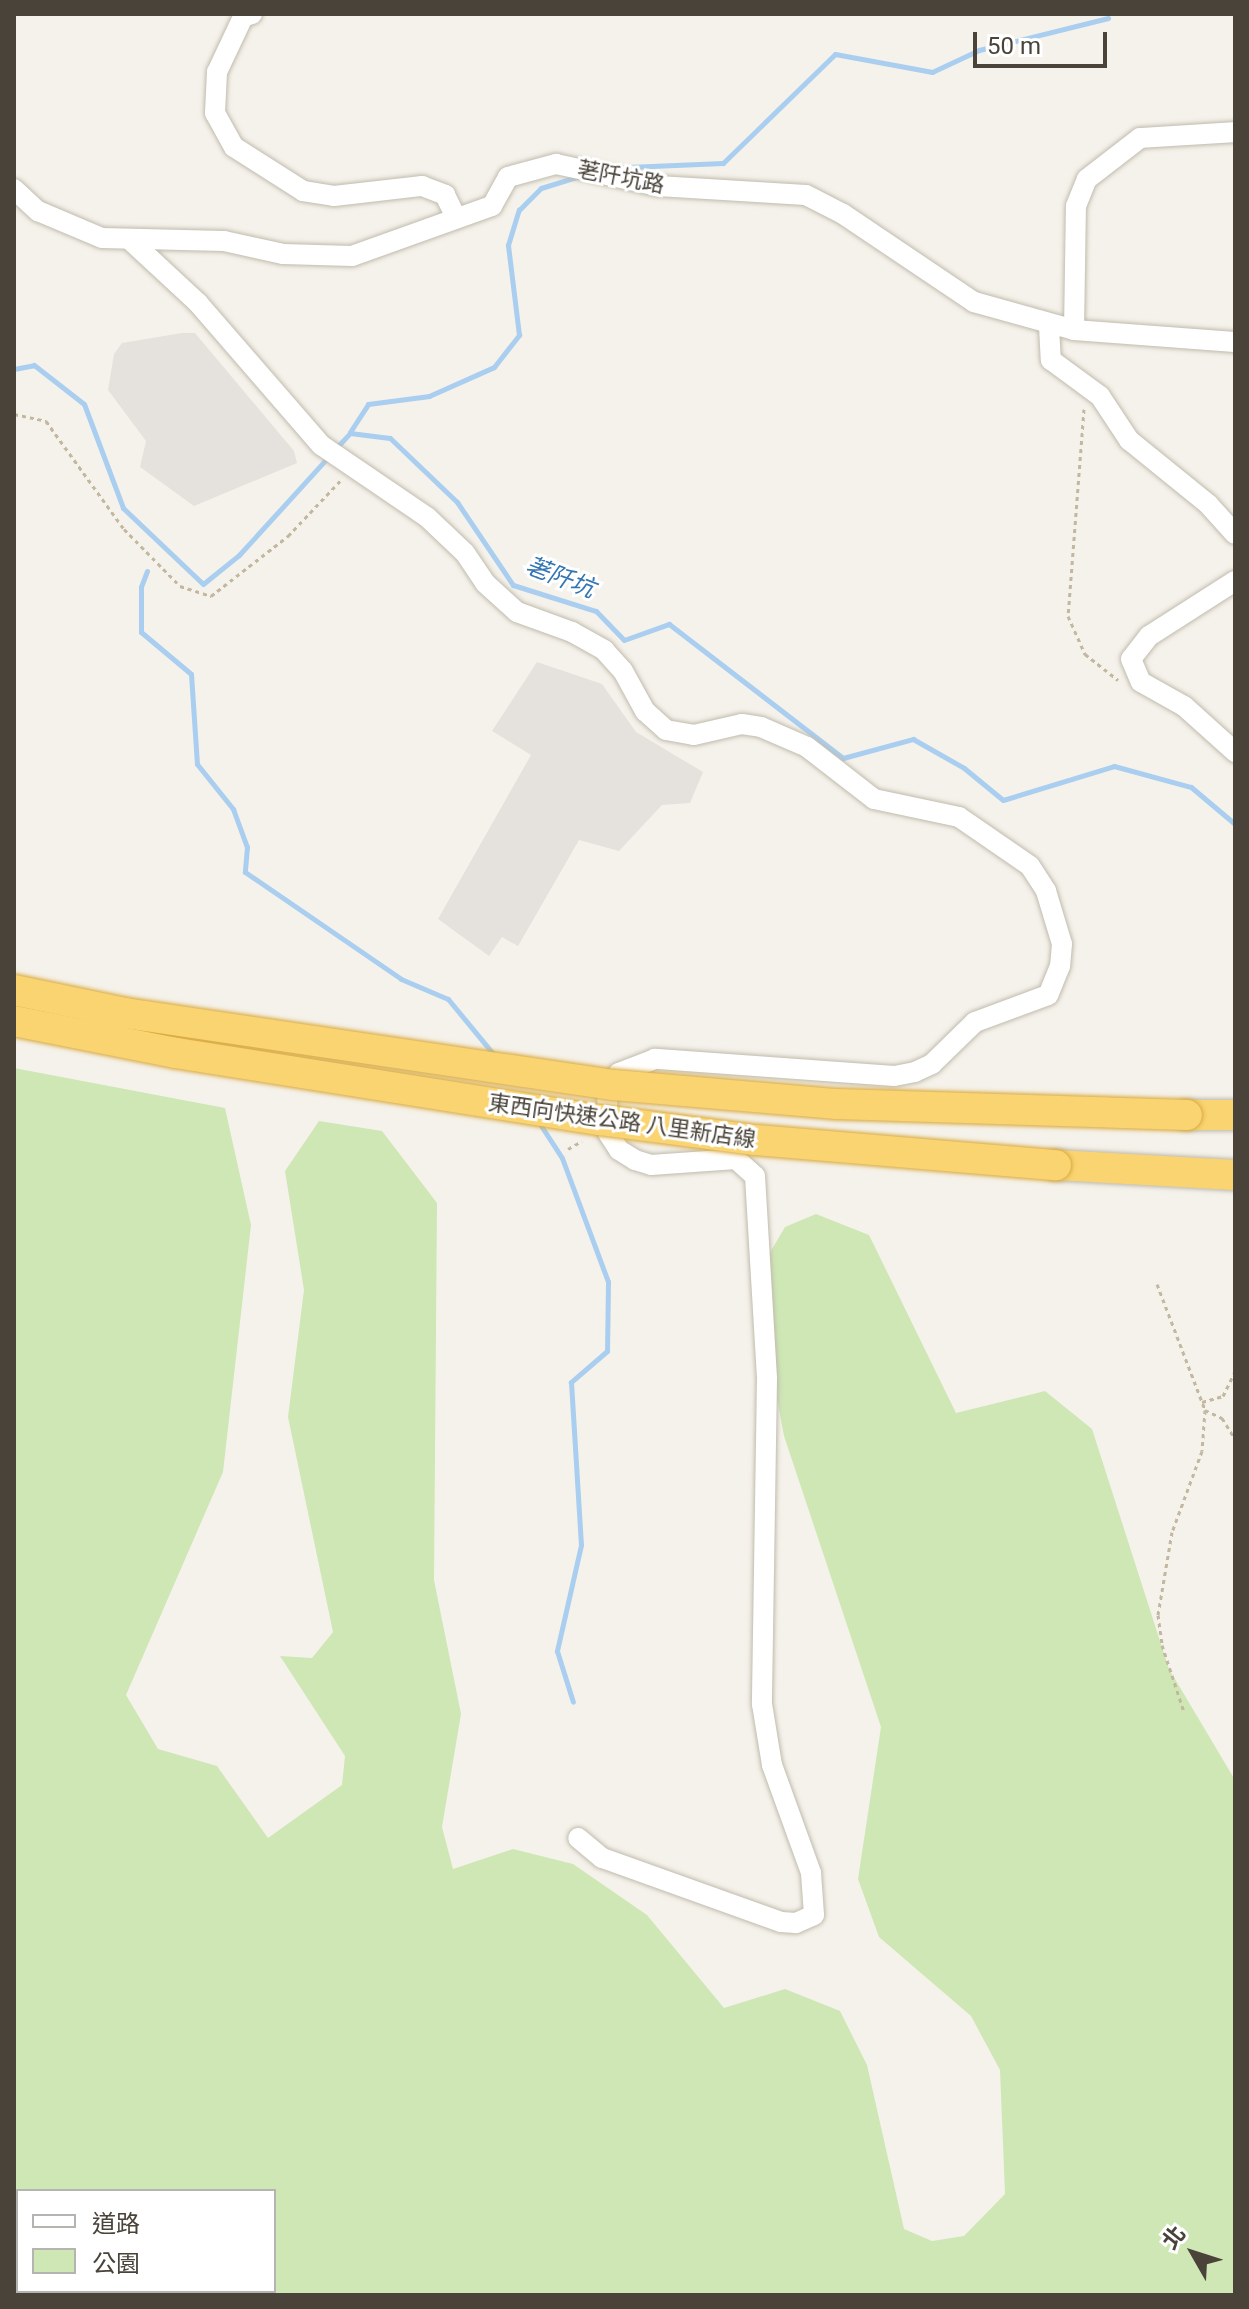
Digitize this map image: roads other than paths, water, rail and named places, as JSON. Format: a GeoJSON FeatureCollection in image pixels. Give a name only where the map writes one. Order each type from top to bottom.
{"type":"FeatureCollection","features":[{"type":"Feature","properties":{"kind":"highway","name":"東西向快速公路 八里新店線"},"geometry":{"type":"LineString","coordinates":[[14,990],[125,1013],[614,1085],[837,1104],[1235,1115]]}},
{"type":"Feature","properties":{"kind":"highway","name":"東西向快速公路 八里新店線"},"geometry":{"type":"LineString","coordinates":[[14,1021],[176,1053],[601,1120],[756,1140],[1056,1165],[1235,1175]]}},
{"type":"Feature","properties":{"kind":"street"},"geometry":{"type":"LineString","coordinates":[[252,14],[243,17],[217,72],[215,113],[234,147],[303,191],[334,196],[422,186],[445,195],[456,218]]}},
{"type":"Feature","properties":{"kind":"street"},"geometry":{"type":"LineString","coordinates":[[1074,330],[1076,206],[1087,179],[1140,138],[1235,132]]}},
{"type":"Feature","properties":{"kind":"street","name":"荖阡坑路"},"geometry":{"type":"LineString","coordinates":[[14,189],[38,211],[102,238],[224,241],[283,254],[352,256],[492,206],[508,177],[522,170],[556,164],[605,178],[658,186],[806,195],[843,214],[974,302],[1049,326],[1074,330],[1235,342]]}},
{"type":"Feature","properties":{"kind":"street"},"geometry":{"type":"LineString","coordinates":[[130,240],[198,303],[321,445],[348,467],[427,517],[465,553],[485,583],[517,612],[604,650],[623,671],[645,711],[666,730],[694,735],[742,724],[761,727],[807,747],[874,799],[959,817],[1030,866],[1046,891],[1062,944],[1060,966],[1048,995],[975,1022],[932,1064],[915,1072],[894,1076],[655,1059],[619,1073],[607,1092],[608,1133],[619,1150],[635,1160],[651,1165],[736,1159],[755,1176],[767,1378],[762,1704],[772,1765],[811,1873],[814,1915],[796,1923],[781,1922],[602,1858],[578,1838]]}},
{"type":"Feature","properties":{"kind":"street"},"geometry":{"type":"LineString","coordinates":[[1049,326],[1051,360],[1107,403],[1129,440],[1208,504],[1235,534]]}},
{"type":"Feature","properties":{"kind":"street"},"geometry":{"type":"LineString","coordinates":[[1235,581],[1136,648],[1133,673],[1216,731],[1235,752]]}},
{"type":"Feature","properties":{"kind":"waterway"},"geometry":{"type":"LineString","coordinates":[[604,168],[723,163],[835,54],[932,72],[979,50],[1108,18]]}},
{"type":"Feature","properties":{"kind":"waterway"},"geometry":{"type":"LineString","coordinates":[[350,432],[368,404],[429,396],[494,367],[519,335],[508,245],[519,210],[541,188],[580,176]]}},
{"type":"Feature","properties":{"kind":"waterway","name":"荖阡坑"},"geometry":{"type":"LineString","coordinates":[[14,369],[34,365],[84,404],[123,508],[203,584],[239,555],[330,455]]}},
{"type":"Feature","properties":{"kind":"waterway","name":"荖阡坑"},"geometry":{"type":"LineString","coordinates":[[337,447],[350,433],[390,438],[457,502],[513,585],[596,611],[624,640],[669,624],[843,758],[913,739],[964,768],[1003,800],[1114,766],[1191,787],[1235,824]]}},
{"type":"Feature","properties":{"kind":"waterway"},"geometry":{"type":"LineString","coordinates":[[147,571],[141,587],[141,632],[191,674],[197,764],[233,809],[247,847],[245,872],[401,979],[448,999],[495,1056]]}},
{"type":"Feature","properties":{"kind":"waterway"},"geometry":{"type":"LineString","coordinates":[[538,1121],[562,1158],[608,1282],[607,1351],[571,1382],[581,1545],[557,1651],[573,1702]]}}]}
